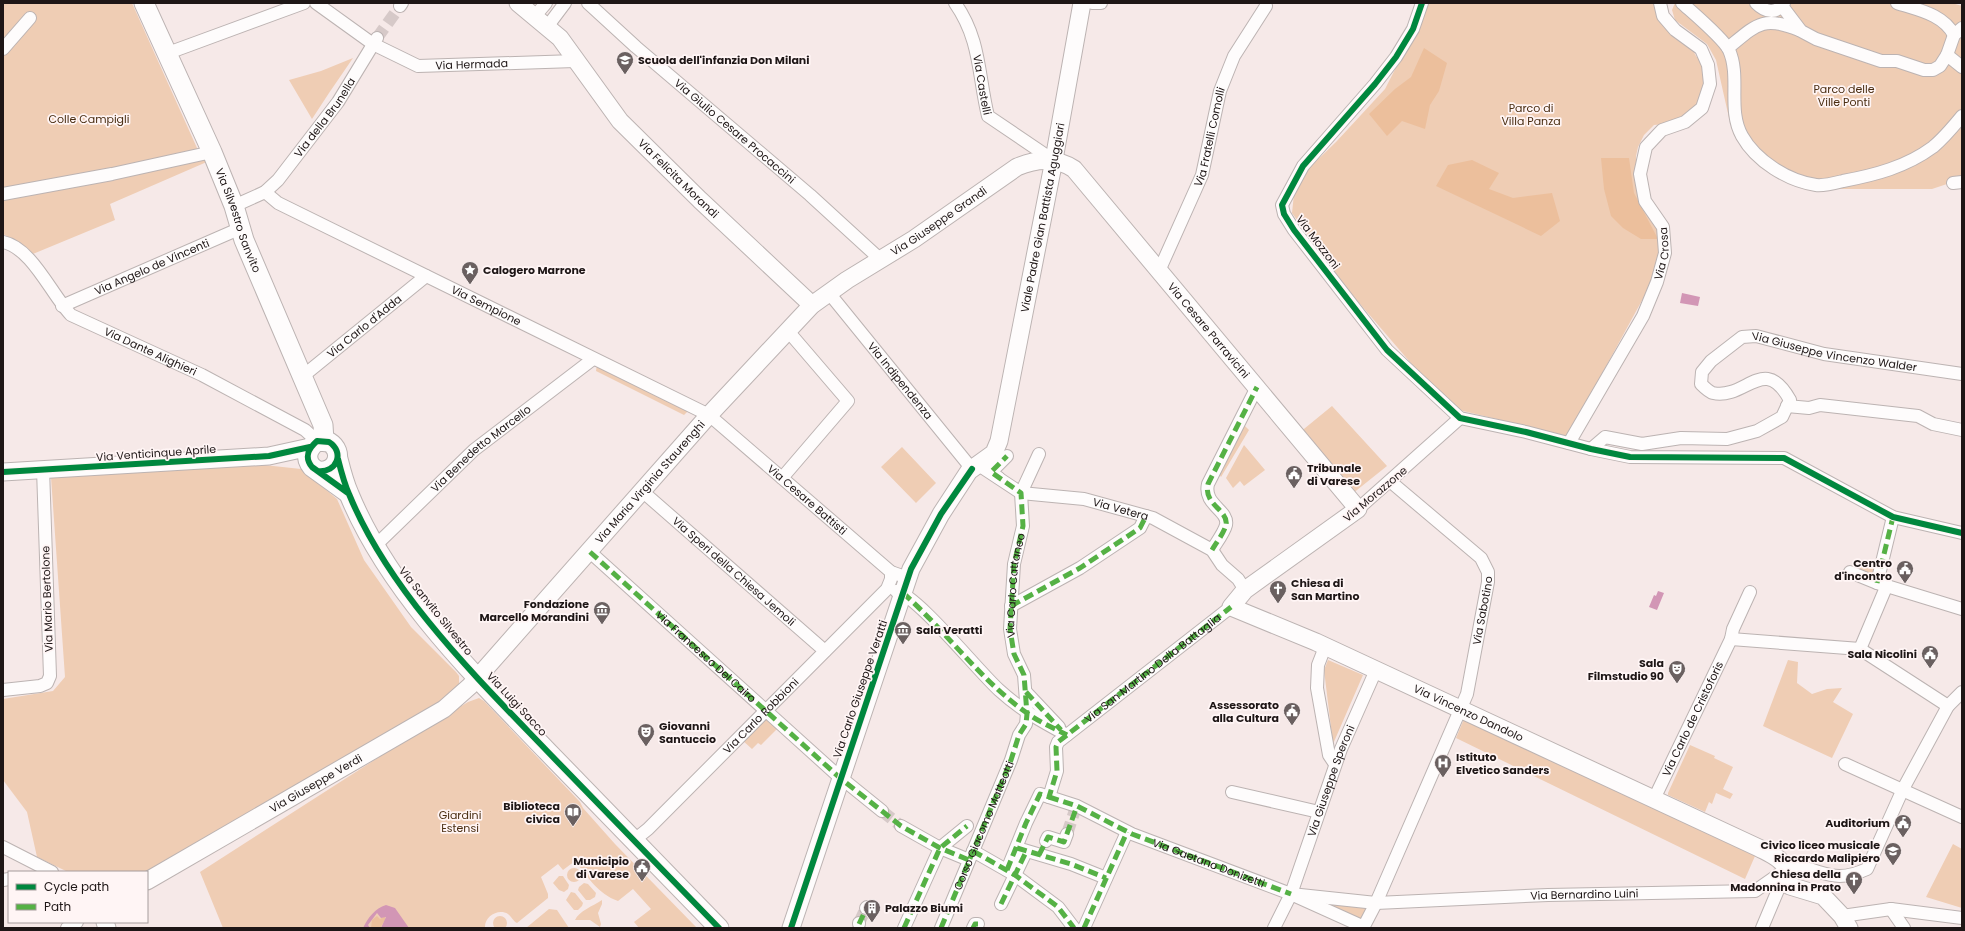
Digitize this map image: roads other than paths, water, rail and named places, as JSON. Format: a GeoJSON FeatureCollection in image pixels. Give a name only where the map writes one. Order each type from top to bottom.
{"type":"FeatureCollection","features":[{"type":"Feature","properties":{"kind":"main road","name":"Via Silvestro Sanvito"},"geometry":{"type":"LineString","coordinates":[[144,3],[212,152],[234,206],[241,228],[323,425],[317,443]]}},
{"type":"Feature","properties":{"kind":"main road","name":"Via Felicita Morandi"},"geometry":{"type":"LineString","coordinates":[[518,3],[543,15],[620,121],[700,200],[812,306]]}},
{"type":"Feature","properties":{"kind":"main road","name":"Viale Padre Gian Battista Aguggiari"},"geometry":{"type":"LineString","coordinates":[[975,466],[994,453],[1001,432],[1082,3]]}},
{"type":"Feature","properties":{"kind":"main road","name":"Via Giuseppe Grandi"},"geometry":{"type":"LineString","coordinates":[[829,294],[914,239],[1017,167],[1033,162],[1053,160]]}},
{"type":"Feature","properties":{"kind":"main road","name":"Via Cesare Parravicini"},"geometry":{"type":"LineString","coordinates":[[1053,160],[1066,164],[1074,169],[1358,509]]}},
{"type":"Feature","properties":{"kind":"main road","name":"Via Maria Virginia Staurenghi"},"geometry":{"type":"LineString","coordinates":[[478,677],[590,552],[709,415],[812,306],[829,294]]}},
{"type":"Feature","properties":{"kind":"main road","name":"Via Venticinque Aprile"},"geometry":{"type":"LineString","coordinates":[[3,472],[269,456],[317,443]]}},
{"type":"Feature","properties":{"kind":"main road"},"geometry":{"type":"LineString","coordinates":[[317,443],[333,445],[338,454],[338,459],[332,468],[328,470],[315,469],[307,458],[317,443]]}},
{"type":"Feature","properties":{"kind":"main road","name":"Via Venticinque Aprile"},"geometry":{"type":"LineString","coordinates":[[269,456],[315,469]]}},
{"type":"Feature","properties":{"kind":"main road","name":"Via Sanvito Silvestro"},"geometry":{"type":"LineString","coordinates":[[338,459],[348,493],[375,546],[393,576],[420,610],[478,677]]}},
{"type":"Feature","properties":{"kind":"main road","name":"Via Carlo Giuseppe Veratti"},"geometry":{"type":"LineString","coordinates":[[791,928],[900,587],[941,514],[975,466]]}},
{"type":"Feature","properties":{"kind":"main road","name":"Via Sanvito Silvestro"},"geometry":{"type":"LineString","coordinates":[[315,469],[348,493]]}},
{"type":"Feature","properties":{"kind":"main road","name":"Via Morazzone"},"geometry":{"type":"LineString","coordinates":[[1231,607],[1245,590],[1358,509]]}},
{"type":"Feature","properties":{"kind":"main road","name":"Via Vincenzo Dandolo"},"geometry":{"type":"LineString","coordinates":[[1231,607],[1376,670],[1759,848],[1781,862],[1786,871],[1785,876],[1790,886],[1823,896],[1845,922]]}},
{"type":"Feature","properties":{"kind":"main road","name":"Via Luigi Sacco"},"geometry":{"type":"LineString","coordinates":[[478,677],[719,928]]}},
{"type":"Feature","properties":{"kind":"main road","name":"Via Giuseppe Verdi"},"geometry":{"type":"LineString","coordinates":[[148,880],[444,709],[478,677]]}},
{"type":"Feature","properties":{"kind":"main road","name":"Via Luigi Sacco"},"geometry":{"type":"LineString","coordinates":[[634,840],[723,928]]}},
{"type":"Feature","properties":{"kind":"street"},"geometry":{"type":"LineString","coordinates":[[168,53],[304,3]]}},
{"type":"Feature","properties":{"kind":"street","name":"Via Hermada"},"geometry":{"type":"LineString","coordinates":[[316,3],[375,41],[418,66],[575,60]]}},
{"type":"Feature","properties":{"kind":"street"},"geometry":{"type":"LineString","coordinates":[[543,15],[565,3]]}},
{"type":"Feature","properties":{"kind":"street","name":"Via Giulio Cesare Procaccini"},"geometry":{"type":"LineString","coordinates":[[588,3],[636,47],[810,196],[881,260]]}},
{"type":"Feature","properties":{"kind":"street","name":"Via Castelli"},"geometry":{"type":"LineString","coordinates":[[955,3],[966,18],[979,60],[988,116],[1053,160]]}},
{"type":"Feature","properties":{"kind":"street"},"geometry":{"type":"LineString","coordinates":[[1092,3],[1101,3]]}},
{"type":"Feature","properties":{"kind":"street","name":"Via Mozzoni"},"geometry":{"type":"LineString","coordinates":[[1422,3],[1413,29],[1396,57],[1375,84],[1303,166],[1282,205],[1284,214],[1294,230],[1383,345],[1422,384],[1460,418]]}},
{"type":"Feature","properties":{"kind":"street","name":"Via Crosa"},"geometry":{"type":"LineString","coordinates":[[1569,443],[1643,316],[1657,282],[1663,260],[1665,252],[1663,227],[1645,201],[1640,174],[1646,147],[1662,130],[1685,122],[1702,108],[1710,84],[1708,65],[1701,49],[1675,30],[1663,16],[1660,3]]}},
{"type":"Feature","properties":{"kind":"street"},"geometry":{"type":"LineString","coordinates":[[1682,3],[1728,48],[1733,62],[1734,113],[1742,136],[1754,151],[1773,168],[1789,177],[1817,185],[1878,174],[1908,162],[1932,147],[1962,116]]}},
{"type":"Feature","properties":{"kind":"street"},"geometry":{"type":"LineString","coordinates":[[1756,3],[1769,11],[1777,10],[1783,5],[1801,31]]}},
{"type":"Feature","properties":{"kind":"street"},"geometry":{"type":"LineString","coordinates":[[1728,48],[1757,26],[1772,22],[1786,25],[1816,39],[1881,61],[1897,60],[1924,70],[1933,70],[1940,66],[1958,32],[1950,28],[1940,18],[1897,3]]}},
{"type":"Feature","properties":{"kind":"street","name":"Via Fratelli Comolli"},"geometry":{"type":"LineString","coordinates":[[1159,271],[1202,175],[1220,91],[1234,56],[1266,6]]}},
{"type":"Feature","properties":{"kind":"street"},"geometry":{"type":"LineString","coordinates":[[3,49],[30,18]]}},
{"type":"Feature","properties":{"kind":"street","name":"Via della Brunella"},"geometry":{"type":"LineString","coordinates":[[234,206],[265,192],[278,180],[338,102],[375,41]]}},
{"type":"Feature","properties":{"kind":"street"},"geometry":{"type":"LineString","coordinates":[[1947,55],[1962,67]]}},
{"type":"Feature","properties":{"kind":"street"},"geometry":{"type":"LineString","coordinates":[[3,194],[112,174],[212,152]]}},
{"type":"Feature","properties":{"kind":"street","name":"Via Sempione"},"geometry":{"type":"LineString","coordinates":[[265,192],[278,203],[709,415]]}},
{"type":"Feature","properties":{"kind":"street","name":"Via Angelo de Vincenti"},"geometry":{"type":"LineString","coordinates":[[62,306],[241,228]]}},
{"type":"Feature","properties":{"kind":"street","name":"Via Dante Alighieri"},"geometry":{"type":"LineString","coordinates":[[3,242],[19,248],[62,306],[71,315],[202,376],[305,430],[317,443]]}},
{"type":"Feature","properties":{"kind":"street","name":"Via Carlo d'Adda"},"geometry":{"type":"LineString","coordinates":[[303,376],[426,276]]}},
{"type":"Feature","properties":{"kind":"street","name":"Via Indipendenza"},"geometry":{"type":"LineString","coordinates":[[829,294],[975,466],[1021,493]]}},
{"type":"Feature","properties":{"kind":"street"},"geometry":{"type":"LineString","coordinates":[[782,478],[848,401],[788,331]]}},
{"type":"Feature","properties":{"kind":"street","name":"Via Giuseppe Vincenzo Walder"},"geometry":{"type":"LineString","coordinates":[[1788,406],[1790,400],[1783,387],[1772,380],[1759,379],[1726,394],[1712,393],[1701,384],[1702,372],[1711,361],[1742,337],[1756,336],[1824,354],[1962,374]]}},
{"type":"Feature","properties":{"kind":"street","name":"Via Benedetto Marcello"},"geometry":{"type":"LineString","coordinates":[[375,546],[474,450],[593,359]]}},
{"type":"Feature","properties":{"kind":"street"},"geometry":{"type":"LineString","coordinates":[[1245,590],[1238,578],[1222,565],[1212,550],[1226,525],[1225,518],[1208,498],[1206,491],[1208,484],[1257,387]]}},
{"type":"Feature","properties":{"kind":"street"},"geometry":{"type":"LineString","coordinates":[[1591,449],[1606,437],[1642,444],[1681,438],[1727,439],[1757,431],[1782,417],[1788,406],[1809,408],[1820,405],[1918,416],[1933,424],[1962,430]]}},
{"type":"Feature","properties":{"kind":"street","name":"Via Cesare Battisti"},"geometry":{"type":"LineString","coordinates":[[709,415],[891,572],[900,587]]}},
{"type":"Feature","properties":{"kind":"street"},"geometry":{"type":"LineString","coordinates":[[1460,418],[1630,457],[1784,458],[1893,517],[1962,533]]}},
{"type":"Feature","properties":{"kind":"street","name":"Via Morazzone"},"geometry":{"type":"LineString","coordinates":[[1358,509],[1391,482],[1460,418]]}},
{"type":"Feature","properties":{"kind":"street"},"geometry":{"type":"LineString","coordinates":[[1007,456],[991,472],[1021,493],[1039,454]]}},
{"type":"Feature","properties":{"kind":"street","name":"Via Mario Bertolone"},"geometry":{"type":"LineString","coordinates":[[3,690],[40,686],[47,683],[50,676],[43,470]]}},
{"type":"Feature","properties":{"kind":"street","name":"Via Sabotino"},"geometry":{"type":"LineString","coordinates":[[1364,928],[1461,709],[1468,686],[1488,582],[1488,572],[1481,558],[1391,482]]}},
{"type":"Feature","properties":{"kind":"street","name":"Via Speri della Chiesa Jemoli"},"geometry":{"type":"LineString","coordinates":[[642,492],[825,651]]}},
{"type":"Feature","properties":{"kind":"street","name":"Via Vetera"},"geometry":{"type":"LineString","coordinates":[[1021,493],[1084,499],[1146,516],[1212,550]]}},
{"type":"Feature","properties":{"kind":"street","name":"Via Carlo Cattaneo"},"geometry":{"type":"LineString","coordinates":[[1021,493],[1023,526],[1014,564],[1010,629],[1014,654],[1024,675],[1026,692],[1026,719]]}},
{"type":"Feature","properties":{"kind":"street"},"geometry":{"type":"LineString","coordinates":[[1012,606],[1080,568],[1140,528],[1146,516]]}},
{"type":"Feature","properties":{"kind":"street"},"geometry":{"type":"LineString","coordinates":[[1860,649],[1882,584],[1893,517]]}},
{"type":"Feature","properties":{"kind":"street","name":"Via Francesco Del Cairo"},"geometry":{"type":"LineString","coordinates":[[590,552],[764,711],[840,778]]}},
{"type":"Feature","properties":{"kind":"street"},"geometry":{"type":"LineString","coordinates":[[891,572],[891,578],[1026,719],[1067,736]]}},
{"type":"Feature","properties":{"kind":"street"},"geometry":{"type":"LineString","coordinates":[[1850,572],[1882,584],[1962,609]]}},
{"type":"Feature","properties":{"kind":"street","name":"Via Carlo Robbioni"},"geometry":{"type":"LineString","coordinates":[[634,840],[648,829],[825,651],[900,587]]}},
{"type":"Feature","properties":{"kind":"street","name":"Via Carlo de Cristoforis"},"geometry":{"type":"LineString","coordinates":[[1654,799],[1732,634],[1750,592]]}},
{"type":"Feature","properties":{"kind":"street","name":"Via San Martino Della Battaglia"},"geometry":{"type":"LineString","coordinates":[[1067,736],[1231,607]]}},
{"type":"Feature","properties":{"kind":"street"},"geometry":{"type":"LineString","coordinates":[[1732,634],[1860,649],[1948,706]]}},
{"type":"Feature","properties":{"kind":"street"},"geometry":{"type":"LineString","coordinates":[[1324,647],[1318,665],[1317,688],[1329,754],[1335,764]]}},
{"type":"Feature","properties":{"kind":"street","name":"Via Giuseppe Speroni"},"geometry":{"type":"LineString","coordinates":[[1274,928],[1291,894],[1335,764],[1376,670]]}},
{"type":"Feature","properties":{"kind":"street"},"geometry":{"type":"LineString","coordinates":[[1026,692],[1067,736]]}},
{"type":"Feature","properties":{"kind":"street"},"geometry":{"type":"LineString","coordinates":[[1762,928],[1786,871],[1795,866],[1844,877],[1867,869],[1903,789],[1948,706],[1962,692]]}},
{"type":"Feature","properties":{"kind":"street","name":"Corso Giacomo Matteotti"},"geometry":{"type":"LineString","coordinates":[[941,928],[1011,760],[1019,734],[1026,719]]}},
{"type":"Feature","properties":{"kind":"street"},"geometry":{"type":"LineString","coordinates":[[1001,904],[1011,873],[1022,850],[1026,823],[1040,794],[1049,797],[1057,771],[1056,748],[1067,736]]}},
{"type":"Feature","properties":{"kind":"street"},"geometry":{"type":"LineString","coordinates":[[1845,764],[1962,817]]}},
{"type":"Feature","properties":{"kind":"street"},"geometry":{"type":"LineString","coordinates":[[840,778],[882,811]]}},
{"type":"Feature","properties":{"kind":"street"},"geometry":{"type":"LineString","coordinates":[[1232,792],[1319,812]]}},
{"type":"Feature","properties":{"kind":"street","name":"Via Gaetano Donizetti"},"geometry":{"type":"LineString","coordinates":[[1049,797],[1127,832],[1291,894]]}},
{"type":"Feature","properties":{"kind":"street"},"geometry":{"type":"LineString","coordinates":[[901,826],[940,848],[971,856],[1011,873],[1058,907],[1074,928]]}},
{"type":"Feature","properties":{"kind":"street"},"geometry":{"type":"LineString","coordinates":[[904,928],[940,848],[967,826]]}},
{"type":"Feature","properties":{"kind":"street"},"geometry":{"type":"LineString","coordinates":[[1084,928],[1127,832]]}},
{"type":"Feature","properties":{"kind":"street"},"geometry":{"type":"LineString","coordinates":[[1046,841],[1048,837],[1064,842],[1067,834]]}},
{"type":"Feature","properties":{"kind":"street"},"geometry":{"type":"LineString","coordinates":[[3,847],[34,868],[48,871]]}},
{"type":"Feature","properties":{"kind":"street"},"geometry":{"type":"LineString","coordinates":[[1022,850],[1039,854],[1106,878]]}},
{"type":"Feature","properties":{"kind":"street","name":"Via Bernardino Luini"},"geometry":{"type":"LineString","coordinates":[[1291,894],[1376,903],[1548,895],[1755,891],[1786,871]]}},
{"type":"Feature","properties":{"kind":"street"},"geometry":{"type":"LineString","coordinates":[[1291,894],[1364,928]]}},
{"type":"Feature","properties":{"kind":"street"},"geometry":{"type":"LineString","coordinates":[[1845,922],[1891,909],[1962,918]]}},
{"type":"Feature","properties":{"kind":"street"},"geometry":{"type":"LineString","coordinates":[[1891,909],[1904,928]]}},
{"type":"Feature","properties":{"kind":"tunnel"},"geometry":{"type":"LineString","coordinates":[[377,38],[400,6]]}},
{"type":"Feature","properties":{"kind":"tunnel"},"geometry":{"type":"LineString","coordinates":[[1067,834],[1075,810]]}},
{"type":"Feature","properties":{"kind":"tunnel"},"geometry":{"type":"LineString","coordinates":[[882,811],[901,826]]}},
{"type":"Feature","properties":{"kind":"tunnel"},"geometry":{"type":"LineString","coordinates":[[859,923],[866,908]]}},
{"type":"Feature","properties":{"kind":"place","name":"Scuola dell'infanzia Don Milani"},"geometry":{"type":"Point","coordinates":[625,75]}},
{"type":"Feature","properties":{"kind":"place","name":"Calogero Marrone"},"geometry":{"type":"Point","coordinates":[470,285]}},
{"type":"Feature","properties":{"kind":"place","name":"Tribunale di Varese"},"geometry":{"type":"Point","coordinates":[1294,489]}},
{"type":"Feature","properties":{"kind":"place","name":"Centro d'incontro"},"geometry":{"type":"Point","coordinates":[1905,584]}},
{"type":"Feature","properties":{"kind":"place","name":"Chiesa di San Martino"},"geometry":{"type":"Point","coordinates":[1278,604]}},
{"type":"Feature","properties":{"kind":"place","name":"Fondazione Marcello Morandini"},"geometry":{"type":"Point","coordinates":[602,625]}},
{"type":"Feature","properties":{"kind":"place","name":"Sala Veratti"},"geometry":{"type":"Point","coordinates":[903,645]}},
{"type":"Feature","properties":{"kind":"place","name":"Sala Nicolini"},"geometry":{"type":"Point","coordinates":[1930,669]}},
{"type":"Feature","properties":{"kind":"place","name":"Sala Filmstudio 90"},"geometry":{"type":"Point","coordinates":[1677,684]}},
{"type":"Feature","properties":{"kind":"place","name":"Assessorato alla Cultura"},"geometry":{"type":"Point","coordinates":[1292,726]}},
{"type":"Feature","properties":{"kind":"place","name":"Giovanni Santuccio"},"geometry":{"type":"Point","coordinates":[646,747]}},
{"type":"Feature","properties":{"kind":"place","name":"Istituto Elvetico Sanders"},"geometry":{"type":"Point","coordinates":[1443,778]}},
{"type":"Feature","properties":{"kind":"place","name":"Biblioteca civica"},"geometry":{"type":"Point","coordinates":[573,827]}},
{"type":"Feature","properties":{"kind":"place","name":"Auditorium"},"geometry":{"type":"Point","coordinates":[1903,838]}},
{"type":"Feature","properties":{"kind":"place","name":"Civico liceo musicale Riccardo Malipiero"},"geometry":{"type":"Point","coordinates":[1893,866]}},
{"type":"Feature","properties":{"kind":"place","name":"Municipio di Varese"},"geometry":{"type":"Point","coordinates":[642,882]}},
{"type":"Feature","properties":{"kind":"place","name":"Chiesa della Madonnina in Prato"},"geometry":{"type":"Point","coordinates":[1854,895]}},
{"type":"Feature","properties":{"kind":"place","name":"Palazzo Biumi"},"geometry":{"type":"Point","coordinates":[872,923]}},
{"type":"Feature","properties":{"kind":"park label","name":"Parco delle Ville Ponti"},"geometry":{"type":"Point","coordinates":[1844,95]}},
{"type":"Feature","properties":{"kind":"park label","name":"Parco di Villa Panza"},"geometry":{"type":"Point","coordinates":[1531,114]}},
{"type":"Feature","properties":{"kind":"park label","name":"Colle Campigli"},"geometry":{"type":"Point","coordinates":[89,119]}},
{"type":"Feature","properties":{"kind":"park label","name":"Giardini Estensi"},"geometry":{"type":"Point","coordinates":[460,821]}}]}
